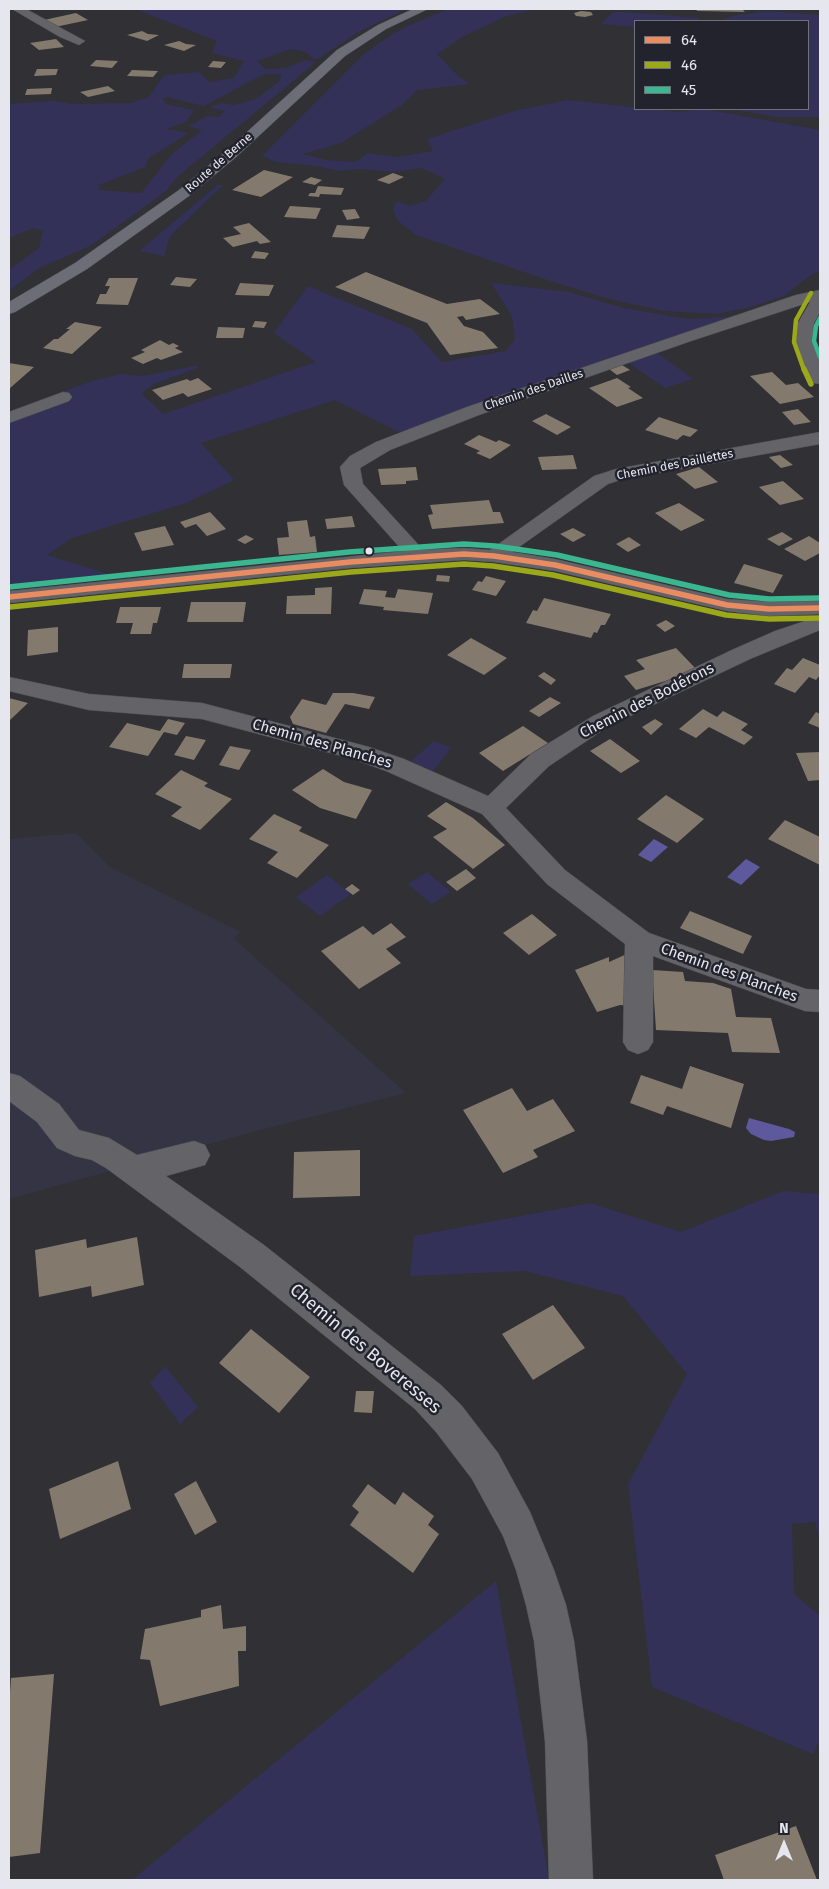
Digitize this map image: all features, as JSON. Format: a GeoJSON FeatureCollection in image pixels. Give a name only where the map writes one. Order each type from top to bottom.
{"type":"FeatureCollection","features":[{"type":"Feature","properties":{"kind":"main road","name":"Route de Berne"},"geometry":{"type":"LineString","coordinates":[[9,309],[81,266],[177,198],[230,155],[313,77],[347,49],[382,27],[422,9]]}},
{"type":"Feature","properties":{"kind":"street"},"geometry":{"type":"LineString","coordinates":[[18,9],[78,41]]}},
{"type":"Feature","properties":{"kind":"street"},"geometry":{"type":"LineString","coordinates":[[820,296],[806,323],[804,342],[814,370],[820,379]]}},
{"type":"Feature","properties":{"kind":"street","name":"Chemin des Dailles"},"geometry":{"type":"LineString","coordinates":[[409,546],[354,485],[350,467],[357,460],[383,446],[473,411],[802,298],[820,296]]}},
{"type":"Feature","properties":{"kind":"street"},"geometry":{"type":"LineString","coordinates":[[9,418],[63,397]]}},
{"type":"Feature","properties":{"kind":"street","name":"Chemin des Daillettes"},"geometry":{"type":"LineString","coordinates":[[494,556],[601,480],[820,438]]}},
{"type":"Feature","properties":{"kind":"street"},"geometry":{"type":"LineString","coordinates":[[9,598],[406,557],[464,554],[494,556],[555,565],[727,605],[769,609],[820,608]]}},
{"type":"Feature","properties":{"kind":"street","name":"Chemin des Bodérons"},"geometry":{"type":"LineString","coordinates":[[491,808],[540,760],[601,721],[742,654],[783,636],[820,623]]}},
{"type":"Feature","properties":{"kind":"street","name":"Chemin des Planches"},"geometry":{"type":"LineString","coordinates":[[9,684],[89,702],[202,711],[360,753],[395,765],[491,808],[556,877],[639,940],[805,1000],[820,1001]]}},
{"type":"Feature","properties":{"kind":"street","name":"Chemin des Planches"},"geometry":{"type":"LineString","coordinates":[[638,1042],[639,940]]}},
{"type":"Feature","properties":{"kind":"street","name":"Chemin des Boveresses"},"geometry":{"type":"LineString","coordinates":[[9,1085],[48,1112],[68,1138],[76,1143],[106,1151],[252,1256],[428,1398],[449,1419],[485,1466],[516,1525],[535,1570],[546,1604],[554,1641],[566,1741],[571,1880]]}},
{"type":"Feature","properties":{"kind":"street"},"geometry":{"type":"LineString","coordinates":[[133,1170],[194,1155]]}},
{"type":"Feature","properties":{"kind":"shaded area"},"geometry":{"type":"Polygon","coordinates":[[[135,9],[406,9],[358,32],[318,59],[313,59],[306,52],[291,49],[257,61],[265,69],[286,68],[305,60],[316,62],[177,177],[165,192],[90,246],[39,268],[9,291],[9,270],[39,248],[43,231],[34,228],[9,238],[9,104],[53,101],[72,104],[132,103],[149,97],[164,75],[199,72],[209,82],[234,78],[244,61],[212,53],[217,41],[135,9]],[[264,74],[204,106],[166,97],[163,99],[166,104],[194,110],[186,122],[166,129],[189,133],[149,158],[145,167],[99,185],[99,190],[141,193],[172,154],[202,130],[188,126],[207,116],[220,117],[224,111],[210,108],[220,103],[234,105],[254,100],[280,81],[281,74],[264,74]]]}},
{"type":"Feature","properties":{"kind":"shaded area"},"geometry":{"type":"Polygon","coordinates":[[[448,9],[536,9],[506,16],[462,37],[437,54],[459,77],[470,84],[417,90],[402,105],[341,143],[302,154],[326,160],[355,162],[368,153],[398,157],[433,151],[427,139],[514,111],[568,100],[634,107],[634,110],[678,112],[710,110],[820,130],[820,270],[784,296],[751,307],[716,314],[664,311],[609,299],[553,282],[416,235],[398,221],[393,210],[396,201],[410,206],[426,201],[445,179],[422,168],[395,172],[360,169],[340,171],[316,166],[276,162],[262,156],[363,55],[405,27],[448,9]]]}},
{"type":"Feature","properties":{"kind":"shaded area"},"geometry":{"type":"Polygon","coordinates":[[[767,11],[820,15],[820,117],[777,117],[737,110],[809,110],[809,20],[723,20],[733,16],[767,11]]]}},
{"type":"Feature","properties":{"kind":"shaded area"},"geometry":{"type":"Polygon","coordinates":[[[613,12],[699,18],[698,20],[634,20],[634,27],[601,24],[613,12]]]}},
{"type":"Feature","properties":{"kind":"shaded area"},"geometry":{"type":"Polygon","coordinates":[[[218,185],[223,185],[170,236],[164,256],[139,251],[218,185]]]}},
{"type":"Feature","properties":{"kind":"shaded area"},"geometry":{"type":"Polygon","coordinates":[[[491,283],[569,292],[624,308],[689,319],[727,317],[751,311],[403,434],[335,400],[201,443],[234,480],[186,503],[72,538],[47,555],[118,577],[9,588],[9,411],[92,381],[121,374],[143,376],[195,366],[200,367],[154,384],[141,393],[163,414],[316,362],[274,333],[308,286],[412,329],[442,362],[506,351],[515,339],[512,316],[491,283]]]}},
{"type":"Feature","properties":{"kind":"shaded area"},"geometry":{"type":"Polygon","coordinates":[[[656,352],[693,379],[665,388],[626,361],[656,352]]]}},
{"type":"Feature","properties":{"kind":"shaded area"},"geometry":{"type":"Polygon","coordinates":[[[434,741],[451,748],[433,771],[411,761],[434,741]]]}},
{"type":"Feature","properties":{"kind":"shaded area"},"geometry":{"type":"Polygon","coordinates":[[[76,833],[110,867],[241,932],[233,938],[406,1093],[264,1129],[9,1199],[9,839],[76,833]]]}},
{"type":"Feature","properties":{"kind":"shaded area"},"geometry":{"type":"Polygon","coordinates":[[[654,839],[668,847],[651,862],[638,855],[654,839]]]}},
{"type":"Feature","properties":{"kind":"shaded area"},"geometry":{"type":"Polygon","coordinates":[[[746,859],[760,867],[741,885],[727,877],[746,859]]]}},
{"type":"Feature","properties":{"kind":"shaded area"},"geometry":{"type":"Polygon","coordinates":[[[427,872],[451,892],[432,904],[408,884],[427,872]]]}},
{"type":"Feature","properties":{"kind":"shaded area"},"geometry":{"type":"Polygon","coordinates":[[[327,875],[351,894],[320,916],[296,897],[327,875]]]}},
{"type":"Feature","properties":{"kind":"shaded area"},"geometry":{"type":"Polygon","coordinates":[[[749,1118],[789,1129],[795,1132],[794,1137],[771,1141],[764,1140],[751,1134],[746,1128],[749,1118]]]}},
{"type":"Feature","properties":{"kind":"shaded area"},"geometry":{"type":"Polygon","coordinates":[[[783,1191],[820,1194],[820,1539],[815,1522],[792,1524],[794,1594],[820,1616],[820,1739],[813,1754],[652,1687],[628,1484],[687,1374],[623,1296],[525,1271],[410,1276],[414,1236],[590,1203],[681,1232],[783,1191]]]}},
{"type":"Feature","properties":{"kind":"shaded area"},"geometry":{"type":"Polygon","coordinates":[[[165,1366],[198,1407],[180,1424],[150,1383],[165,1366]]]}},
{"type":"Feature","properties":{"kind":"shaded area"},"geometry":{"type":"Polygon","coordinates":[[[496,1581],[549,1880],[132,1880],[496,1581]]]}},
{"type":"Feature","properties":{"kind":"building"},"geometry":{"type":"Polygon","coordinates":[[[696,9],[742,9],[745,12],[697,11],[696,9]]]}},
{"type":"Feature","properties":{"kind":"building"},"geometry":{"type":"Polygon","coordinates":[[[581,11],[591,12],[593,15],[585,17],[576,16],[574,13],[581,11]]]}},
{"type":"Feature","properties":{"kind":"building"},"geometry":{"type":"Polygon","coordinates":[[[76,13],[88,20],[55,27],[44,20],[76,13]]]}},
{"type":"Feature","properties":{"kind":"building"},"geometry":{"type":"Polygon","coordinates":[[[142,31],[148,34],[159,35],[147,41],[127,35],[142,31]]]}},
{"type":"Feature","properties":{"kind":"building"},"geometry":{"type":"Polygon","coordinates":[[[56,39],[64,47],[39,50],[30,43],[56,39]]]}},
{"type":"Feature","properties":{"kind":"building"},"geometry":{"type":"Polygon","coordinates":[[[179,41],[196,45],[184,51],[164,45],[179,41]]]}},
{"type":"Feature","properties":{"kind":"building"},"geometry":{"type":"Polygon","coordinates":[[[96,60],[118,61],[112,68],[90,66],[96,60]]]}},
{"type":"Feature","properties":{"kind":"building"},"geometry":{"type":"Polygon","coordinates":[[[213,61],[226,62],[221,68],[208,67],[213,61]]]}},
{"type":"Feature","properties":{"kind":"building"},"geometry":{"type":"Polygon","coordinates":[[[37,69],[58,69],[56,75],[34,76],[37,69]]]}},
{"type":"Feature","properties":{"kind":"building"},"geometry":{"type":"Polygon","coordinates":[[[132,70],[158,71],[153,77],[127,76],[132,70]]]}},
{"type":"Feature","properties":{"kind":"building"},"geometry":{"type":"Polygon","coordinates":[[[108,86],[115,91],[88,97],[80,92],[108,86]]]}},
{"type":"Feature","properties":{"kind":"building"},"geometry":{"type":"Polygon","coordinates":[[[52,88],[51,94],[25,95],[27,89],[52,88]]]}},
{"type":"Feature","properties":{"kind":"building"},"geometry":{"type":"Polygon","coordinates":[[[264,170],[293,177],[261,197],[232,190],[264,170]]]}},
{"type":"Feature","properties":{"kind":"building"},"geometry":{"type":"Polygon","coordinates":[[[393,173],[404,177],[389,184],[377,180],[393,173]]]}},
{"type":"Feature","properties":{"kind":"building"},"geometry":{"type":"Polygon","coordinates":[[[311,177],[322,180],[315,185],[302,182],[311,177]]]}},
{"type":"Feature","properties":{"kind":"building"},"geometry":{"type":"Polygon","coordinates":[[[318,186],[344,188],[341,195],[320,194],[319,197],[308,196],[310,193],[315,193],[318,186]]]}},
{"type":"Feature","properties":{"kind":"building"},"geometry":{"type":"Polygon","coordinates":[[[290,206],[321,208],[316,219],[284,217],[290,206]]]}},
{"type":"Feature","properties":{"kind":"building"},"geometry":{"type":"Polygon","coordinates":[[[355,209],[360,218],[347,220],[342,210],[355,209]]]}},
{"type":"Feature","properties":{"kind":"building"},"geometry":{"type":"Polygon","coordinates":[[[249,223],[271,242],[260,244],[257,241],[233,247],[223,238],[241,234],[233,227],[249,223]]]}},
{"type":"Feature","properties":{"kind":"building"},"geometry":{"type":"Polygon","coordinates":[[[337,225],[370,227],[364,239],[332,237],[337,225]]]}},
{"type":"Feature","properties":{"kind":"building"},"geometry":{"type":"Polygon","coordinates":[[[255,251],[269,253],[265,259],[251,258],[255,251]]]}},
{"type":"Feature","properties":{"kind":"building"},"geometry":{"type":"Polygon","coordinates":[[[366,272],[447,304],[480,299],[500,314],[466,320],[463,316],[457,317],[464,326],[483,332],[498,348],[450,355],[427,323],[335,287],[366,272]]]}},
{"type":"Feature","properties":{"kind":"building"},"geometry":{"type":"Polygon","coordinates":[[[176,277],[197,279],[190,287],[170,285],[176,277]]]}},
{"type":"Feature","properties":{"kind":"building"},"geometry":{"type":"Polygon","coordinates":[[[109,278],[138,278],[128,305],[96,304],[100,294],[106,294],[110,286],[105,286],[109,278]]]}},
{"type":"Feature","properties":{"kind":"building"},"geometry":{"type":"Polygon","coordinates":[[[240,283],[274,285],[269,296],[235,295],[240,283]]]}},
{"type":"Feature","properties":{"kind":"building"},"geometry":{"type":"Polygon","coordinates":[[[255,321],[267,322],[264,328],[252,327],[255,321]]]}},
{"type":"Feature","properties":{"kind":"building"},"geometry":{"type":"Polygon","coordinates":[[[75,322],[102,327],[72,354],[43,348],[54,339],[58,339],[75,322]]]}},
{"type":"Feature","properties":{"kind":"building"},"geometry":{"type":"Polygon","coordinates":[[[218,327],[245,328],[243,338],[216,338],[218,327]]]}},
{"type":"Feature","properties":{"kind":"building"},"geometry":{"type":"Polygon","coordinates":[[[160,340],[169,345],[173,343],[179,346],[175,348],[183,352],[161,360],[157,358],[143,364],[131,358],[145,352],[141,350],[160,340]]]}},
{"type":"Feature","properties":{"kind":"building"},"geometry":{"type":"Polygon","coordinates":[[[9,363],[34,367],[9,389],[9,363]]]}},
{"type":"Feature","properties":{"kind":"building"},"geometry":{"type":"Polygon","coordinates":[[[622,365],[630,370],[617,375],[609,369],[622,365]]]}},
{"type":"Feature","properties":{"kind":"building"},"geometry":{"type":"Polygon","coordinates":[[[772,372],[786,385],[798,383],[814,397],[780,404],[750,376],[772,372]]]}},
{"type":"Feature","properties":{"kind":"building"},"geometry":{"type":"Polygon","coordinates":[[[198,378],[212,389],[188,397],[183,393],[163,400],[152,390],[187,379],[190,381],[198,378]]]}},
{"type":"Feature","properties":{"kind":"building"},"geometry":{"type":"Polygon","coordinates":[[[617,378],[643,398],[617,407],[589,388],[617,378]]]}},
{"type":"Feature","properties":{"kind":"building"},"geometry":{"type":"Polygon","coordinates":[[[798,409],[811,422],[794,425],[782,412],[798,409]]]}},
{"type":"Feature","properties":{"kind":"building"},"geometry":{"type":"Polygon","coordinates":[[[546,414],[571,427],[557,435],[532,421],[546,414]]]}},
{"type":"Feature","properties":{"kind":"building"},"geometry":{"type":"Polygon","coordinates":[[[659,417],[698,430],[690,437],[683,435],[677,440],[645,430],[659,417]]]}},
{"type":"Feature","properties":{"kind":"building"},"geometry":{"type":"Polygon","coordinates":[[[479,435],[496,442],[499,440],[511,445],[490,459],[476,453],[480,451],[464,444],[479,435]]]}},
{"type":"Feature","properties":{"kind":"building"},"geometry":{"type":"Polygon","coordinates":[[[573,455],[577,469],[542,470],[538,457],[573,455]]]}},
{"type":"Feature","properties":{"kind":"building"},"geometry":{"type":"Polygon","coordinates":[[[780,455],[793,465],[781,468],[769,457],[780,455]]]}},
{"type":"Feature","properties":{"kind":"building"},"geometry":{"type":"Polygon","coordinates":[[[416,467],[418,480],[406,481],[406,484],[381,485],[378,469],[416,467]]]}},
{"type":"Feature","properties":{"kind":"building"},"geometry":{"type":"Polygon","coordinates":[[[699,467],[718,482],[695,489],[676,474],[699,467]]]}},
{"type":"Feature","properties":{"kind":"building"},"geometry":{"type":"Polygon","coordinates":[[[783,481],[804,499],[780,505],[759,487],[783,481]]]}},
{"type":"Feature","properties":{"kind":"building"},"geometry":{"type":"Polygon","coordinates":[[[489,500],[493,512],[500,512],[504,523],[432,529],[428,515],[433,514],[430,505],[489,500]]]}},
{"type":"Feature","properties":{"kind":"building"},"geometry":{"type":"Polygon","coordinates":[[[679,503],[705,520],[681,531],[655,513],[679,503]]]}},
{"type":"Feature","properties":{"kind":"building"},"geometry":{"type":"Polygon","coordinates":[[[210,512],[226,529],[207,536],[196,524],[185,528],[180,522],[210,512]]]}},
{"type":"Feature","properties":{"kind":"building"},"geometry":{"type":"Polygon","coordinates":[[[352,516],[355,527],[327,529],[325,519],[352,516]]]}},
{"type":"Feature","properties":{"kind":"building"},"geometry":{"type":"Polygon","coordinates":[[[307,520],[310,537],[315,536],[317,552],[279,555],[277,538],[289,537],[287,522],[307,520]]]}},
{"type":"Feature","properties":{"kind":"building"},"geometry":{"type":"Polygon","coordinates":[[[165,526],[174,545],[142,551],[134,533],[165,526]]]}},
{"type":"Feature","properties":{"kind":"building"},"geometry":{"type":"Polygon","coordinates":[[[573,528],[586,535],[573,542],[560,534],[573,528]]]}},
{"type":"Feature","properties":{"kind":"building"},"geometry":{"type":"Polygon","coordinates":[[[782,532],[793,539],[779,546],[767,539],[782,532]]]}},
{"type":"Feature","properties":{"kind":"building"},"geometry":{"type":"Polygon","coordinates":[[[246,535],[254,539],[245,544],[237,540],[246,535]]]}},
{"type":"Feature","properties":{"kind":"building"},"geometry":{"type":"Polygon","coordinates":[[[809,536],[820,543],[820,553],[805,561],[784,549],[809,536]]]}},
{"type":"Feature","properties":{"kind":"building"},"geometry":{"type":"Polygon","coordinates":[[[629,537],[641,545],[628,552],[616,544],[629,537]]]}},
{"type":"Feature","properties":{"kind":"building"},"geometry":{"type":"Polygon","coordinates":[[[744,564],[783,575],[773,593],[734,583],[744,564]]]}},
{"type":"Feature","properties":{"kind":"building"},"geometry":{"type":"Polygon","coordinates":[[[437,575],[450,576],[449,582],[436,581],[437,575]]]}},
{"type":"Feature","properties":{"kind":"building"},"geometry":{"type":"Polygon","coordinates":[[[486,576],[506,581],[496,596],[472,590],[478,581],[482,582],[486,576]]]}},
{"type":"Feature","properties":{"kind":"building"},"geometry":{"type":"Polygon","coordinates":[[[332,587],[331,614],[286,614],[287,596],[315,595],[315,588],[332,587]]]}},
{"type":"Feature","properties":{"kind":"building"},"geometry":{"type":"Polygon","coordinates":[[[364,589],[387,591],[385,597],[395,598],[398,589],[433,593],[428,614],[383,610],[384,607],[359,604],[364,589]]]}},
{"type":"Feature","properties":{"kind":"building"},"geometry":{"type":"Polygon","coordinates":[[[544,598],[611,614],[605,625],[601,625],[597,633],[594,632],[591,638],[526,623],[533,610],[537,611],[544,598]]]}},
{"type":"Feature","properties":{"kind":"building"},"geometry":{"type":"Polygon","coordinates":[[[191,602],[246,602],[243,622],[187,622],[191,602]]]}},
{"type":"Feature","properties":{"kind":"building"},"geometry":{"type":"Polygon","coordinates":[[[120,607],[161,607],[157,623],[153,623],[151,634],[130,634],[133,623],[116,623],[120,607]]]}},
{"type":"Feature","properties":{"kind":"building"},"geometry":{"type":"Polygon","coordinates":[[[666,620],[675,626],[665,632],[656,625],[666,620]]]}},
{"type":"Feature","properties":{"kind":"building"},"geometry":{"type":"Polygon","coordinates":[[[58,627],[58,652],[27,656],[28,630],[58,627]]]}},
{"type":"Feature","properties":{"kind":"building"},"geometry":{"type":"Polygon","coordinates":[[[471,638],[507,658],[484,675],[447,655],[471,638]]]}},
{"type":"Feature","properties":{"kind":"building"},"geometry":{"type":"Polygon","coordinates":[[[676,648],[698,671],[636,690],[624,676],[645,669],[636,660],[676,648]]]}},
{"type":"Feature","properties":{"kind":"building"},"geometry":{"type":"Polygon","coordinates":[[[803,658],[820,665],[820,675],[816,680],[809,677],[795,693],[774,684],[787,668],[792,670],[803,658]]]}},
{"type":"Feature","properties":{"kind":"building"},"geometry":{"type":"Polygon","coordinates":[[[184,664],[232,664],[230,678],[182,678],[184,664]]]}},
{"type":"Feature","properties":{"kind":"building"},"geometry":{"type":"Polygon","coordinates":[[[544,672],[556,680],[551,685],[538,676],[544,672]]]}},
{"type":"Feature","properties":{"kind":"building"},"geometry":{"type":"Polygon","coordinates":[[[333,693],[353,693],[375,697],[369,709],[345,704],[326,733],[293,724],[290,717],[302,699],[326,705],[333,693]]]}},
{"type":"Feature","properties":{"kind":"building"},"geometry":{"type":"Polygon","coordinates":[[[550,697],[561,703],[539,717],[529,711],[550,697]]]}},
{"type":"Feature","properties":{"kind":"building"},"geometry":{"type":"Polygon","coordinates":[[[9,698],[28,703],[9,721],[9,698]]]}},
{"type":"Feature","properties":{"kind":"building"},"geometry":{"type":"Polygon","coordinates":[[[703,709],[717,717],[723,711],[748,724],[741,730],[753,737],[744,745],[709,727],[696,738],[679,729],[703,709]]]}},
{"type":"Feature","properties":{"kind":"building"},"geometry":{"type":"Polygon","coordinates":[[[816,712],[820,714],[820,728],[808,723],[816,712]]]}},
{"type":"Feature","properties":{"kind":"building"},"geometry":{"type":"Polygon","coordinates":[[[168,719],[185,723],[177,735],[164,732],[148,756],[109,747],[127,723],[160,731],[168,719]]]}},
{"type":"Feature","properties":{"kind":"building"},"geometry":{"type":"Polygon","coordinates":[[[655,719],[663,724],[651,735],[642,727],[655,719]]]}},
{"type":"Feature","properties":{"kind":"building"},"geometry":{"type":"Polygon","coordinates":[[[523,726],[548,743],[503,771],[479,753],[523,726]]]}},
{"type":"Feature","properties":{"kind":"building"},"geometry":{"type":"Polygon","coordinates":[[[186,736],[206,740],[194,760],[174,755],[186,736]]]}},
{"type":"Feature","properties":{"kind":"building"},"geometry":{"type":"Polygon","coordinates":[[[610,739],[640,761],[621,773],[590,751],[610,739]]]}},
{"type":"Feature","properties":{"kind":"building"},"geometry":{"type":"Polygon","coordinates":[[[230,746],[251,750],[239,770],[219,765],[230,746]]]}},
{"type":"Feature","properties":{"kind":"building"},"geometry":{"type":"Polygon","coordinates":[[[820,752],[820,780],[808,781],[796,753],[820,752]]]}},
{"type":"Feature","properties":{"kind":"building"},"geometry":{"type":"Polygon","coordinates":[[[323,769],[344,782],[372,790],[356,819],[320,808],[292,790],[323,769]]]}},
{"type":"Feature","properties":{"kind":"building"},"geometry":{"type":"Polygon","coordinates":[[[181,770],[208,783],[204,786],[232,799],[200,830],[171,816],[182,807],[155,794],[181,770]]]}},
{"type":"Feature","properties":{"kind":"building"},"geometry":{"type":"Polygon","coordinates":[[[666,795],[704,819],[677,843],[637,819],[666,795]]]}},
{"type":"Feature","properties":{"kind":"building"},"geometry":{"type":"Polygon","coordinates":[[[446,802],[473,818],[505,845],[473,869],[433,837],[447,829],[427,816],[446,802]]]}},
{"type":"Feature","properties":{"kind":"building"},"geometry":{"type":"Polygon","coordinates":[[[274,814],[302,827],[299,831],[329,845],[297,878],[267,863],[278,852],[249,839],[274,814]]]}},
{"type":"Feature","properties":{"kind":"building"},"geometry":{"type":"Polygon","coordinates":[[[785,820],[820,837],[820,865],[768,839],[785,820]]]}},
{"type":"Feature","properties":{"kind":"building"},"geometry":{"type":"Polygon","coordinates":[[[466,869],[476,878],[457,891],[446,882],[466,869]]]}},
{"type":"Feature","properties":{"kind":"building"},"geometry":{"type":"Polygon","coordinates":[[[352,884],[360,890],[353,895],[345,889],[352,884]]]}},
{"type":"Feature","properties":{"kind":"building"},"geometry":{"type":"Polygon","coordinates":[[[690,911],[752,936],[743,954],[680,928],[690,911]]]}},
{"type":"Feature","properties":{"kind":"building"},"geometry":{"type":"Polygon","coordinates":[[[532,914],[557,935],[529,955],[503,933],[532,914]]]}},
{"type":"Feature","properties":{"kind":"building"},"geometry":{"type":"Polygon","coordinates":[[[391,923],[406,937],[386,949],[401,963],[359,989],[321,951],[363,926],[373,935],[391,923]]]}},
{"type":"Feature","properties":{"kind":"building"},"geometry":{"type":"Polygon","coordinates":[[[629,953],[632,1006],[620,1005],[597,1012],[575,970],[609,957],[609,962],[629,953]]]}},
{"type":"Feature","properties":{"kind":"building"},"geometry":{"type":"Polygon","coordinates":[[[652,970],[683,972],[685,981],[713,983],[731,989],[736,1017],[771,1018],[780,1053],[732,1052],[728,1033],[656,1030],[652,970]]]}},
{"type":"Feature","properties":{"kind":"building"},"geometry":{"type":"Polygon","coordinates":[[[690,1066],[744,1084],[731,1128],[667,1106],[663,1115],[630,1103],[641,1075],[682,1089],[690,1066]]]}},
{"type":"Feature","properties":{"kind":"building"},"geometry":{"type":"Polygon","coordinates":[[[512,1088],[527,1111],[553,1099],[575,1131],[533,1150],[538,1157],[503,1173],[463,1110],[512,1088]]]}},
{"type":"Feature","properties":{"kind":"building"},"geometry":{"type":"Polygon","coordinates":[[[360,1150],[360,1196],[293,1198],[294,1152],[360,1150]]]}},
{"type":"Feature","properties":{"kind":"building"},"geometry":{"type":"Polygon","coordinates":[[[137,1237],[144,1285],[92,1297],[91,1286],[39,1297],[35,1250],[86,1239],[87,1248],[137,1237]]]}},
{"type":"Feature","properties":{"kind":"building"},"geometry":{"type":"Polygon","coordinates":[[[553,1305],[585,1348],[533,1380],[502,1334],[553,1305]]]}},
{"type":"Feature","properties":{"kind":"building"},"geometry":{"type":"Polygon","coordinates":[[[251,1329],[310,1377],[279,1413],[219,1363],[251,1329]]]}},
{"type":"Feature","properties":{"kind":"building"},"geometry":{"type":"Polygon","coordinates":[[[356,1391],[374,1391],[372,1413],[354,1412],[356,1391]]]}},
{"type":"Feature","properties":{"kind":"building"},"geometry":{"type":"Polygon","coordinates":[[[118,1461],[131,1509],[60,1539],[49,1489],[118,1461]]]}},
{"type":"Feature","properties":{"kind":"building"},"geometry":{"type":"Polygon","coordinates":[[[196,1481],[217,1522],[195,1535],[174,1494],[196,1481]]]}},
{"type":"Feature","properties":{"kind":"building"},"geometry":{"type":"Polygon","coordinates":[[[368,1484],[395,1505],[403,1492],[434,1516],[428,1525],[439,1534],[413,1573],[350,1525],[359,1512],[352,1506],[368,1484]]]}},
{"type":"Feature","properties":{"kind":"building"},"geometry":{"type":"Polygon","coordinates":[[[221,1605],[223,1629],[246,1626],[246,1651],[238,1651],[239,1686],[160,1706],[150,1660],[140,1659],[145,1629],[201,1617],[201,1610],[221,1605]]]}},
{"type":"Feature","properties":{"kind":"building"},"geometry":{"type":"Polygon","coordinates":[[[54,1674],[40,1853],[9,1857],[9,1706],[11,1678],[54,1674]]]}},
{"type":"Feature","properties":{"kind":"building"},"geometry":{"type":"Polygon","coordinates":[[[796,1826],[817,1880],[724,1880],[715,1855],[796,1826]]]}},
{"type":"Feature","properties":{"kind":"transit line","name":"46"},"geometry":{"type":"LineString","coordinates":[[811,293],[796,320],[794,342],[811,384]]}},
{"type":"Feature","properties":{"kind":"transit line","name":"45"},"geometry":{"type":"LineString","coordinates":[[820,318],[816,326],[814,341],[820,357]]}},
{"type":"Feature","properties":{"kind":"transit line","name":"45"},"geometry":{"type":"LineString","coordinates":[[9,587],[349,552],[464,544],[495,546],[557,555],[729,595],[769,599],[820,598]]}},
{"type":"Feature","properties":{"kind":"transit line","name":"64"},"geometry":{"type":"LineString","coordinates":[[9,597],[350,562],[464,554],[494,556],[555,565],[727,605],[769,609],[820,608]]}},
{"type":"Feature","properties":{"kind":"transit line","name":"46"},"geometry":{"type":"LineString","coordinates":[[10,607],[351,572],[464,564],[493,566],[553,575],[726,615],[769,619],[820,618]]}}]}
